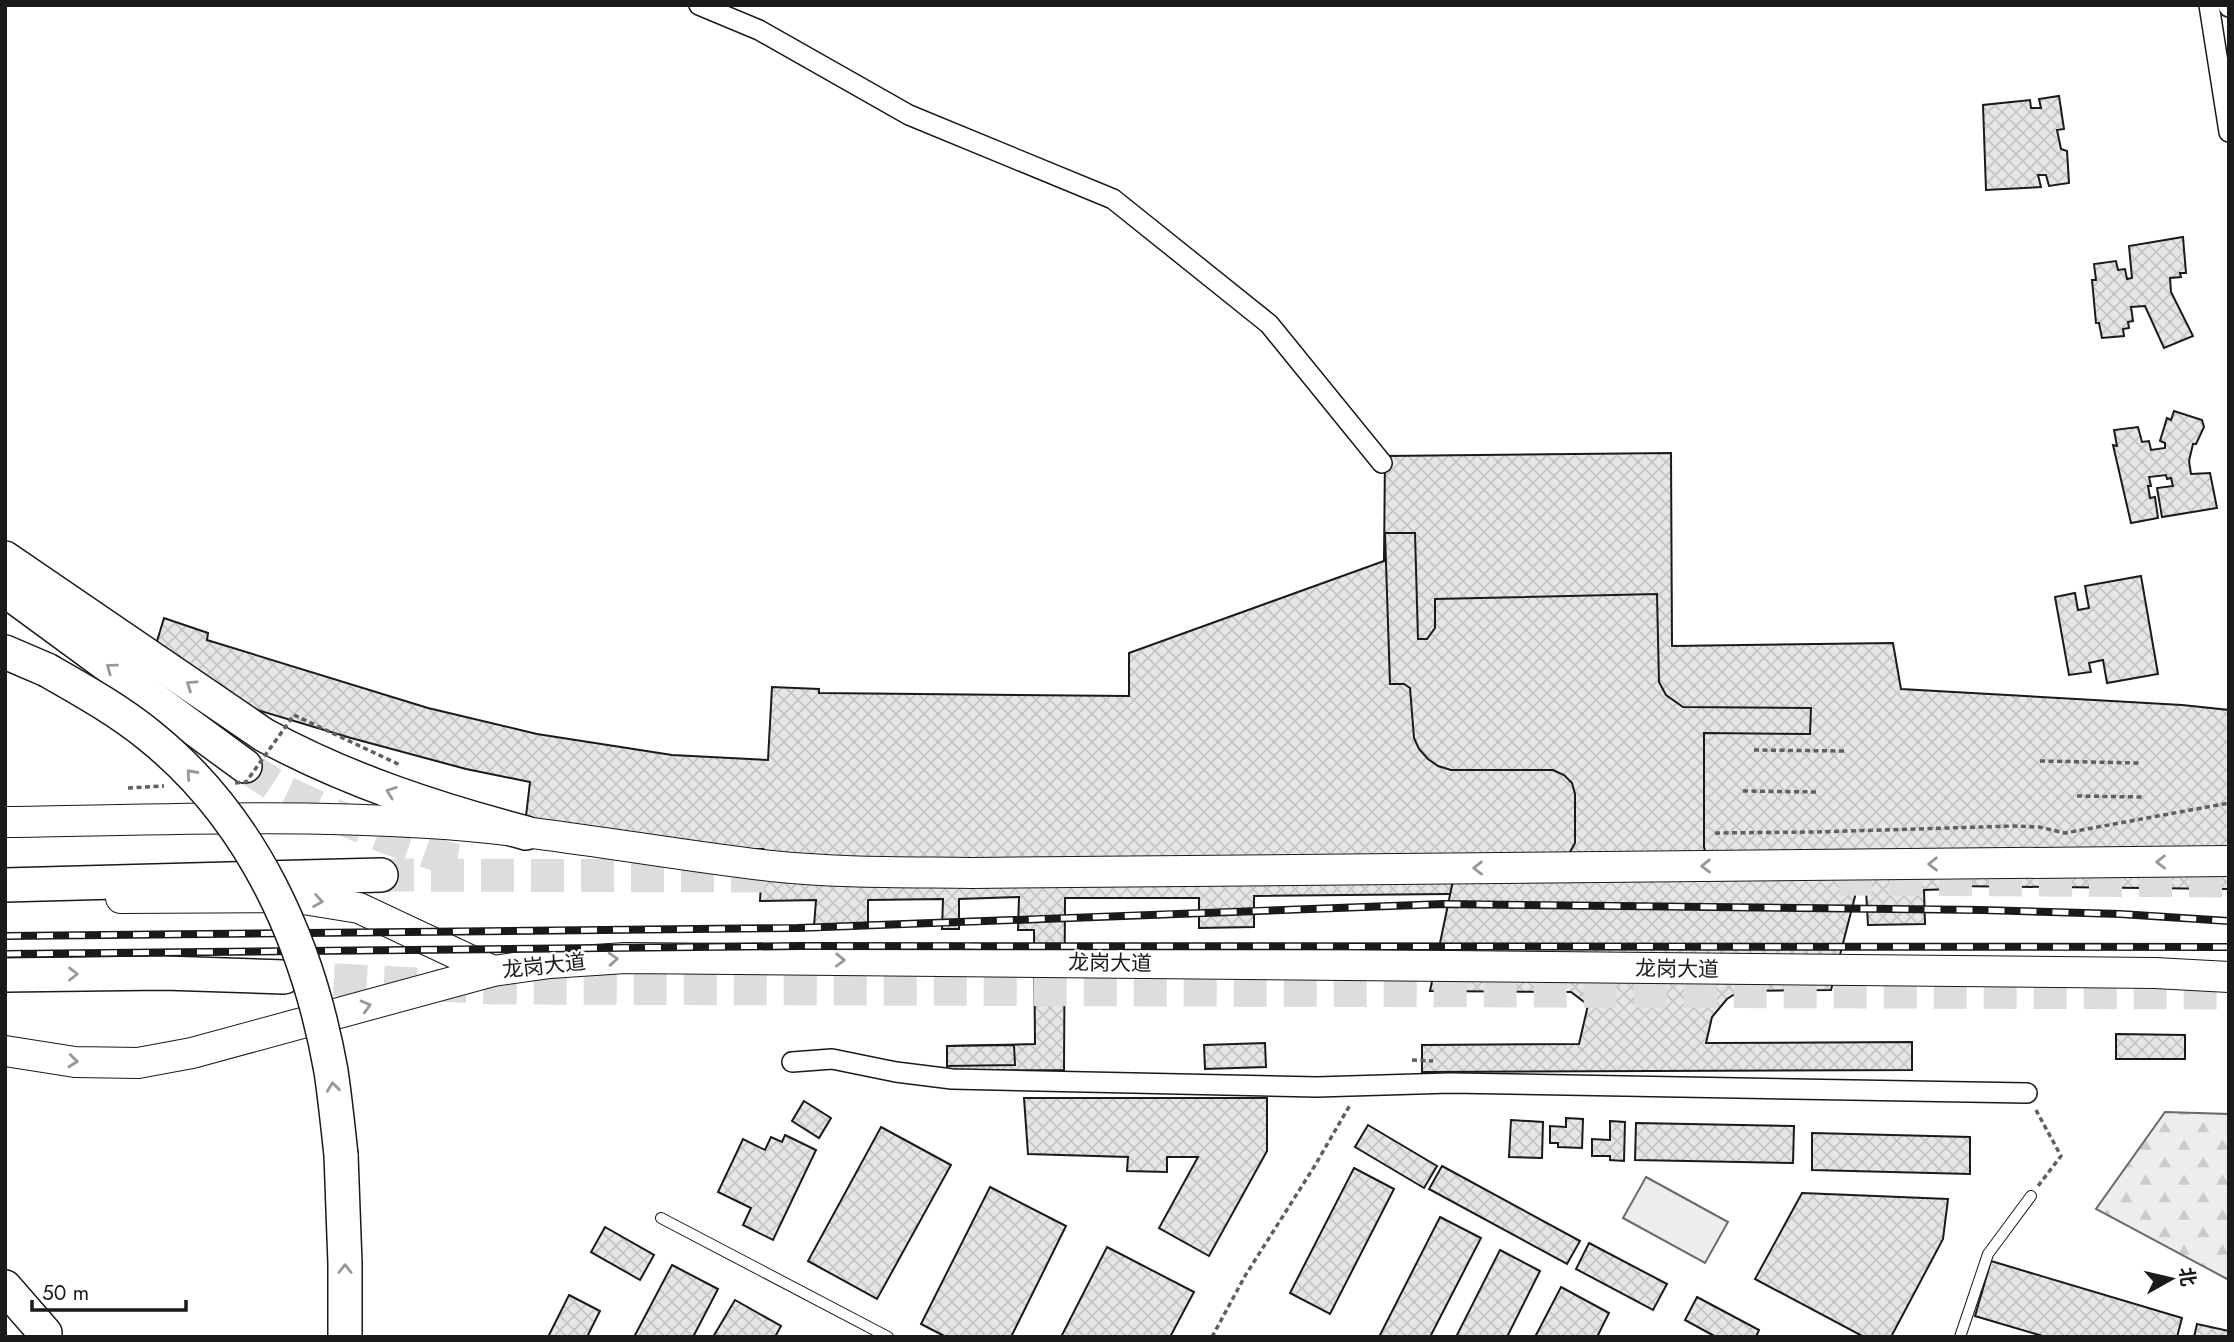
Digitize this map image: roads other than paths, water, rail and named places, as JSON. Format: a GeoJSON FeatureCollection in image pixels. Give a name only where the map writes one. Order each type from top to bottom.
{"type":"FeatureCollection","features":[{"type":"Feature","properties":{"kind":"highway"},"geometry":{"type":"LineString","coordinates":[[5,558],[264,734],[308,759],[414,801],[526,833]]}},
{"type":"Feature","properties":{"kind":"highway"},"geometry":{"type":"LineString","coordinates":[[5,590],[239,774]]}},
{"type":"Feature","properties":{"kind":"highway"},"geometry":{"type":"LineString","coordinates":[[5,652],[47,670],[103,702],[150,736],[186,767],[255,854],[279,900],[297,943],[313,995],[331,1070],[341,1155],[345,1337]]}},
{"type":"Feature","properties":{"kind":"highway"},"geometry":{"type":"LineString","coordinates":[[5,885],[381,875]]}},
{"type":"Feature","properties":{"kind":"highway"},"geometry":{"type":"LineString","coordinates":[[5,975],[164,973],[284,977]]}},
{"type":"Feature","properties":{"kind":"highway"},"geometry":{"type":"LineString","coordinates":[[5,1287],[37,1335]]}},
{"type":"Feature","properties":{"kind":"highway"},"geometry":{"type":"LineString","coordinates":[[5,1295],[37,1335]]}},
{"type":"Feature","properties":{"kind":"main road"},"geometry":{"type":"LineString","coordinates":[[5,822],[342,819],[431,823],[773,866],[882,872],[2229,861]]}},
{"type":"Feature","properties":{"kind":"main road"},"geometry":{"type":"LineString","coordinates":[[5,898],[291,897],[359,908],[493,971]]}},
{"type":"Feature","properties":{"kind":"main road","name":"龙岗大道"},"geometry":{"type":"LineString","coordinates":[[5,1051],[75,1062],[138,1063],[192,1053],[493,971],[625,958],[2155,973],[2229,976]]}},
{"type":"Feature","properties":{"kind":"street"},"geometry":{"type":"LineString","coordinates":[[699,5],[759,30],[909,115],[1112,199],[1269,324],[1382,463]]}},
{"type":"Feature","properties":{"kind":"street"},"geometry":{"type":"LineString","coordinates":[[2208,5],[2229,132]]}},
{"type":"Feature","properties":{"kind":"street"},"geometry":{"type":"LineString","coordinates":[[792,1062],[832,1059],[896,1072],[979,1080],[1317,1087],[1450,1083],[2026,1093]]}},
{"type":"Feature","properties":{"kind":"lane"},"geometry":{"type":"LineString","coordinates":[[1961,1337],[1988,1254],[2031,1196]]}},
{"type":"Feature","properties":{"kind":"lane"},"geometry":{"type":"LineString","coordinates":[[661,1218],[888,1337]]}},
{"type":"Feature","properties":{"kind":"tunnel"},"geometry":{"type":"LineString","coordinates":[[245,766],[285,792],[334,815],[388,838],[446,858],[472,863]]}},
{"type":"Feature","properties":{"kind":"tunnel"},"geometry":{"type":"LineString","coordinates":[[381,875],[770,876]]}},
{"type":"Feature","properties":{"kind":"tunnel"},"geometry":{"type":"LineString","coordinates":[[1839,879],[2229,881]]}},
{"type":"Feature","properties":{"kind":"tunnel"},"geometry":{"type":"LineString","coordinates":[[284,977],[493,988],[2229,993]]}},
{"type":"Feature","properties":{"kind":"railway"},"geometry":{"type":"LineString","coordinates":[[5,936],[798,928],[1444,904],[1982,910],[2120,914],[2229,921]]}},
{"type":"Feature","properties":{"kind":"railway"},"geometry":{"type":"LineString","coordinates":[[5,954],[800,946],[2229,947]]}}]}
